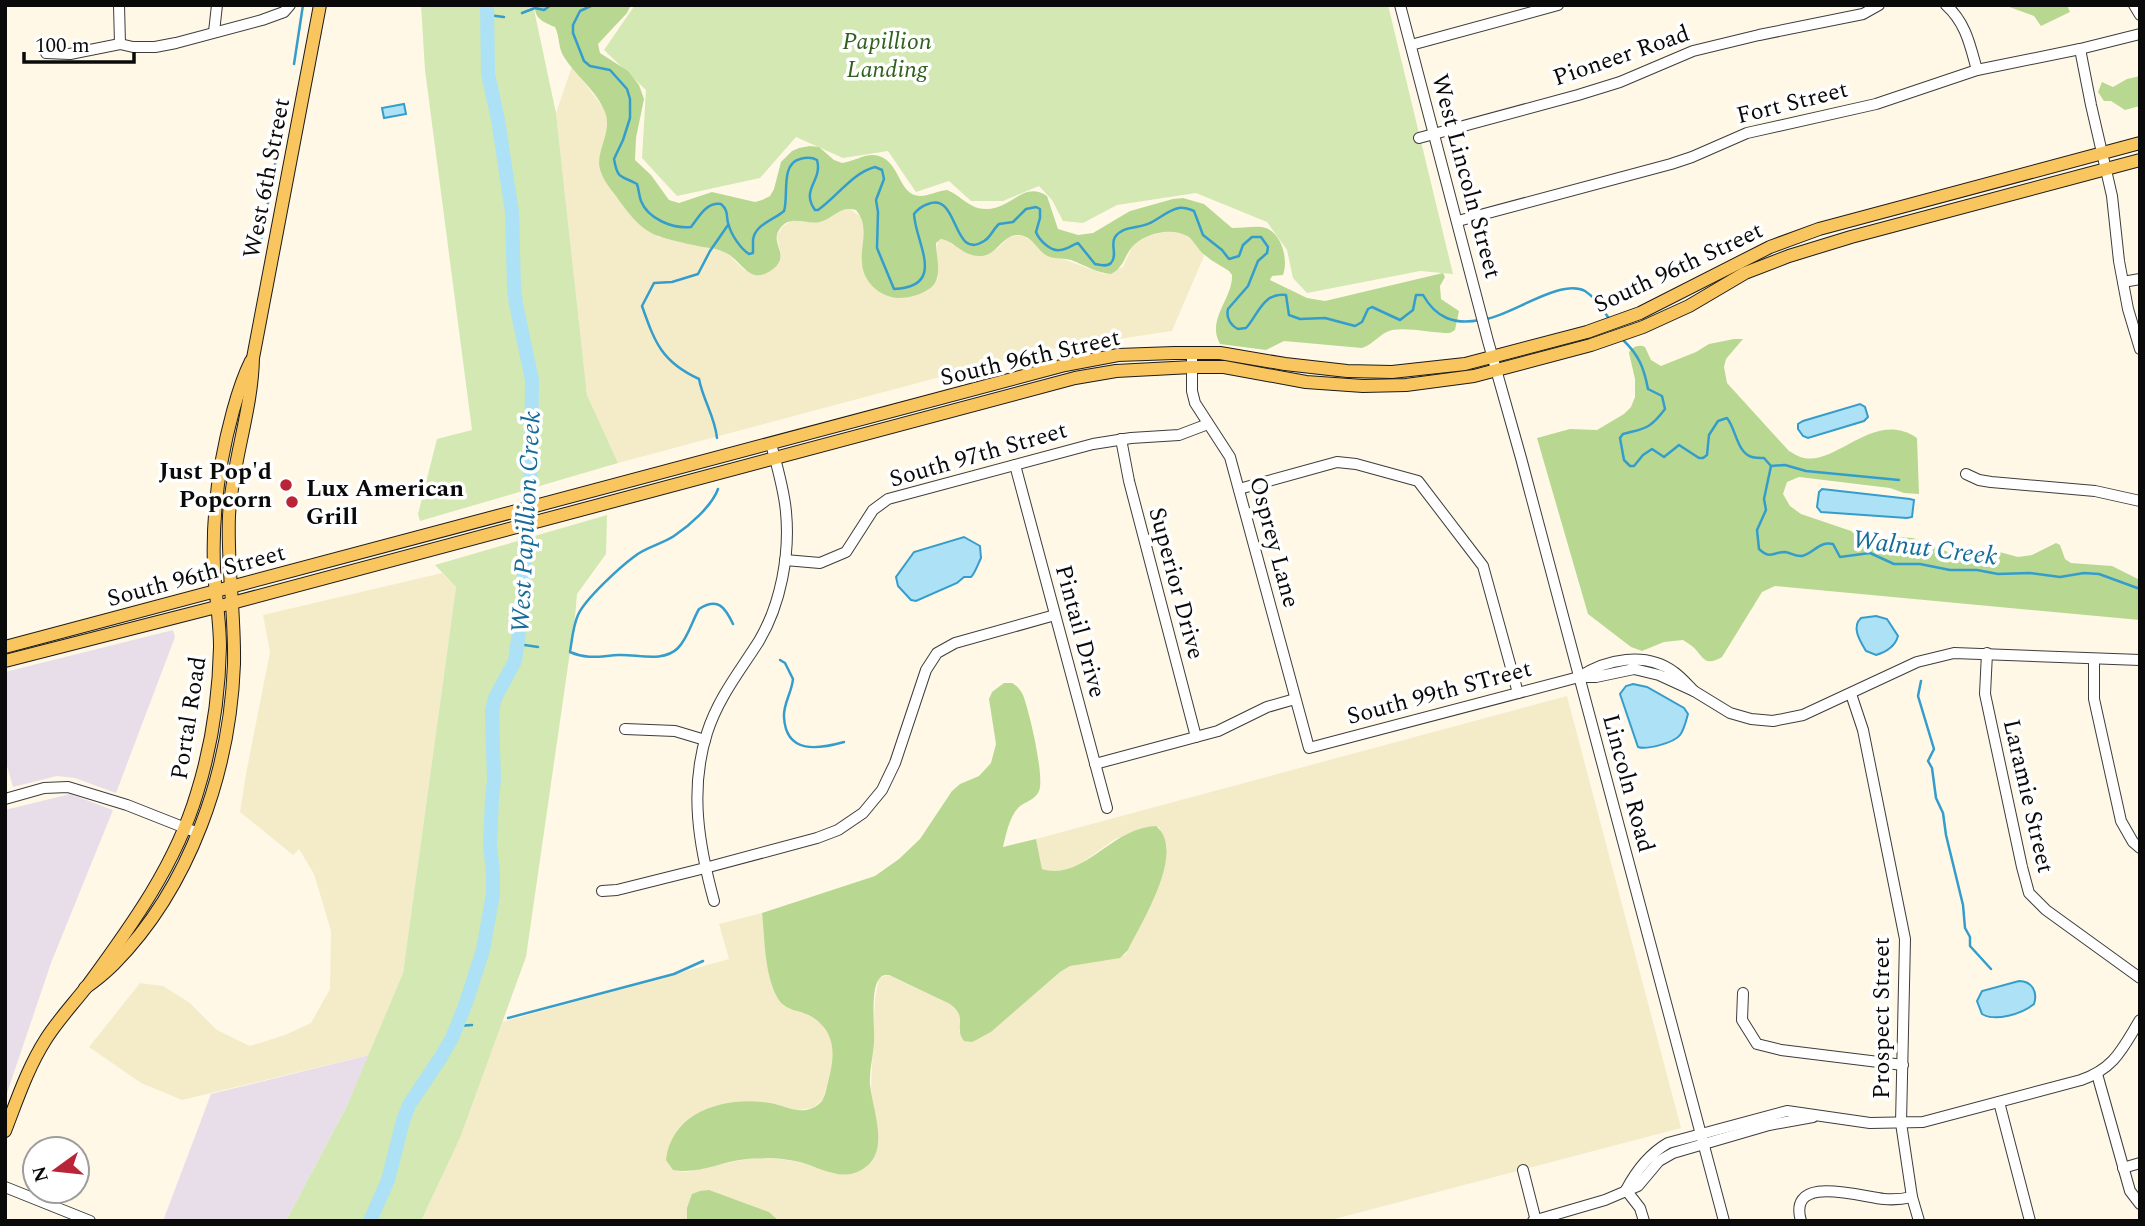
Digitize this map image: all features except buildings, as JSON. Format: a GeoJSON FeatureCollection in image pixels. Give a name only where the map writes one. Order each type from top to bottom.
{"type":"FeatureCollection","features":[{"type":"Feature","properties":{"kind":"main road","name":"West 6th Street"},"geometry":{"type":"LineString","coordinates":[[232,603],[228,555],[236,457],[251,392],[253,358],[320,5]]}},
{"type":"Feature","properties":{"kind":"main road","name":"South 96th Street"},"geometry":{"type":"LineString","coordinates":[[5,647],[1065,365],[1118,355],[1220,353],[1285,364],[1392,372],[1445,367],[1492,357],[1587,332],[1640,313],[1770,247],[1819,229],[2140,143]]}},
{"type":"Feature","properties":{"kind":"main road","name":"South 96th Street"},"geometry":{"type":"LineString","coordinates":[[5,661],[1075,378],[1116,371],[1224,367],[1306,382],[1371,386],[1431,383],[1496,370],[1591,345],[1643,327],[1689,306],[1745,273],[1789,256],[1865,233],[2140,160]]}},
{"type":"Feature","properties":{"kind":"main road","name":"West 6th Street"},"geometry":{"type":"LineString","coordinates":[[216,591],[214,543],[219,473],[243,376],[253,358]]}},
{"type":"Feature","properties":{"kind":"main road","name":"Portal Road"},"geometry":{"type":"LineString","coordinates":[[5,1131],[11,1102],[46,1040],[145,904],[185,828],[205,766],[216,707],[220,646],[216,591]]}},
{"type":"Feature","properties":{"kind":"main road","name":"Portal Road"},"geometry":{"type":"LineString","coordinates":[[85,988],[111,967],[148,923],[178,874],[198,833],[218,771],[229,720],[234,663],[232,603]]}},
{"type":"Feature","properties":{"kind":"street"},"geometry":{"type":"LineString","coordinates":[[119,5],[120,44]]}},
{"type":"Feature","properties":{"kind":"street"},"geometry":{"type":"LineString","coordinates":[[214,32],[217,5]]}},
{"type":"Feature","properties":{"kind":"street"},"geometry":{"type":"LineString","coordinates":[[46,52],[70,54],[120,44],[155,47],[262,20],[284,12],[290,5]]}},
{"type":"Feature","properties":{"kind":"street","name":"West Lincoln Street"},"geometry":{"type":"LineString","coordinates":[[1400,5],[1492,357]]}},
{"type":"Feature","properties":{"kind":"street"},"geometry":{"type":"LineString","coordinates":[[1411,45],[1558,5]]}},
{"type":"Feature","properties":{"kind":"street","name":"Pioneer Road"},"geometry":{"type":"LineString","coordinates":[[1419,138],[1620,82],[1693,51],[1863,14],[1879,5]]}},
{"type":"Feature","properties":{"kind":"street"},"geometry":{"type":"LineString","coordinates":[[1946,5],[1960,19],[1976,70]]}},
{"type":"Feature","properties":{"kind":"street"},"geometry":{"type":"LineString","coordinates":[[2134,5],[2140,15]]}},
{"type":"Feature","properties":{"kind":"street","name":"Fort Street"},"geometry":{"type":"LineString","coordinates":[[1458,221],[1671,164],[1747,133],[1875,104],[1976,70],[2140,34]]}},
{"type":"Feature","properties":{"kind":"street"},"geometry":{"type":"LineString","coordinates":[[2080,49],[2112,196],[2117,249],[2128,309],[2140,349]]}},
{"type":"Feature","properties":{"kind":"street"},"geometry":{"type":"LineString","coordinates":[[2123,282],[2140,279]]}},
{"type":"Feature","properties":{"kind":"street","name":"Osprey Lane"},"geometry":{"type":"LineString","coordinates":[[1192,353],[1192,391],[1195,403],[1230,457],[1309,748]]}},
{"type":"Feature","properties":{"kind":"street","name":"Lincoln Road"},"geometry":{"type":"LineString","coordinates":[[1492,357],[1724,1221]]}},
{"type":"Feature","properties":{"kind":"street","name":"South 97th Street"},"geometry":{"type":"LineString","coordinates":[[785,560],[820,563],[836,558],[846,552],[873,510],[888,499],[1086,446],[1121,439],[1182,435],[1208,424]]}},
{"type":"Feature","properties":{"kind":"street","name":"Superior Drive"},"geometry":{"type":"LineString","coordinates":[[1121,439],[1129,481],[1196,737]]}},
{"type":"Feature","properties":{"kind":"street"},"geometry":{"type":"LineString","coordinates":[[714,901],[700,847],[697,817],[698,778],[705,740],[717,709],[760,639],[770,617],[785,560],[786,512],[771,444]]}},
{"type":"Feature","properties":{"kind":"street"},"geometry":{"type":"LineString","coordinates":[[1239,489],[1337,462],[1356,464],[1418,481],[1483,566],[1518,693]]}},
{"type":"Feature","properties":{"kind":"street","name":"Pintail Drive"},"geometry":{"type":"LineString","coordinates":[[1016,465],[1107,808]]}},
{"type":"Feature","properties":{"kind":"street"},"geometry":{"type":"LineString","coordinates":[[1966,474],[1991,482],[2095,491],[2140,501]]}},
{"type":"Feature","properties":{"kind":"street"},"geometry":{"type":"LineString","coordinates":[[602,891],[617,890],[705,868],[838,830],[863,813],[882,790],[895,763],[926,670],[937,653],[955,643],[1055,615]]}},
{"type":"Feature","properties":{"kind":"street"},"geometry":{"type":"LineString","coordinates":[[1579,677],[1596,677],[1634,669],[1694,691],[1730,713],[1762,721],[1794,718],[1917,663],[1954,653],[2140,660]]}},
{"type":"Feature","properties":{"kind":"street","name":"Laramie Street"},"geometry":{"type":"LineString","coordinates":[[1987,653],[1985,694],[2029,893],[2046,910],[2140,978]]}},
{"type":"Feature","properties":{"kind":"street"},"geometry":{"type":"LineString","coordinates":[[2094,659],[2094,699],[2121,821],[2136,845]]}},
{"type":"Feature","properties":{"kind":"street","name":"South 99th STreet"},"geometry":{"type":"LineString","coordinates":[[1309,748],[1579,677]]}},
{"type":"Feature","properties":{"kind":"street","name":"Prospect Street"},"geometry":{"type":"LineString","coordinates":[[1851,694],[1863,730],[1905,939],[1901,1123],[1912,1197],[1919,1221]]}},
{"type":"Feature","properties":{"kind":"street"},"geometry":{"type":"LineString","coordinates":[[1095,764],[1223,729],[1267,707],[1295,699]]}},
{"type":"Feature","properties":{"kind":"street"},"geometry":{"type":"LineString","coordinates":[[625,729],[675,731],[705,740]]}},
{"type":"Feature","properties":{"kind":"street"},"geometry":{"type":"LineString","coordinates":[[5,799],[44,788],[68,787],[127,805],[198,833]]}},
{"type":"Feature","properties":{"kind":"street"},"geometry":{"type":"LineString","coordinates":[[1743,993],[1742,1020],[1757,1044],[1781,1050],[1903,1065]]}},
{"type":"Feature","properties":{"kind":"street"},"geometry":{"type":"LineString","coordinates":[[1523,1170],[1535,1221],[1605,1200],[1626,1190],[1658,1149],[1679,1139],[1702,1138],[1787,1111],[1870,1123],[1923,1122],[2097,1074],[2113,1060],[2140,1020]]}},
{"type":"Feature","properties":{"kind":"street"},"geometry":{"type":"LineString","coordinates":[[2097,1074],[2130,1191],[2140,1204]]}},
{"type":"Feature","properties":{"kind":"street"},"geometry":{"type":"LineString","coordinates":[[1999,1102],[2030,1221]]}},
{"type":"Feature","properties":{"kind":"street"},"geometry":{"type":"LineString","coordinates":[[2123,1168],[2140,1163]]}},
{"type":"Feature","properties":{"kind":"street"},"geometry":{"type":"LineString","coordinates":[[5,1187],[90,1221]]}},
{"type":"Feature","properties":{"kind":"street"},"geometry":{"type":"LineString","coordinates":[[1626,1190],[1640,1208],[1644,1221]]}},
{"type":"Feature","properties":{"kind":"street"},"geometry":{"type":"LineString","coordinates":[[1801,1221],[1798,1213],[1807,1194],[1821,1191],[1887,1200],[1912,1197]]}},
{"type":"Feature","properties":{"kind":"shaded area"},"geometry":{"type":"Polygon","coordinates":[[[572,66],[605,110],[608,126],[599,162],[607,183],[658,237],[723,251],[744,270],[760,275],[769,272],[780,262],[777,236],[782,227],[798,219],[822,222],[839,210],[850,209],[861,217],[864,227],[862,263],[938,279],[936,252],[938,240],[944,239],[953,245],[997,249],[1009,237],[1022,235],[1057,257],[1104,274],[1123,267],[1133,245],[1145,237],[1160,233],[1174,231],[1185,235],[1204,256],[1172,331],[1038,351],[618,463],[587,395],[556,113],[572,66]]]}},
{"type":"Feature","properties":{"kind":"shaded area"},"geometry":{"type":"Polygon","coordinates":[[[442,573],[456,587],[403,973],[369,1055],[182,1100],[141,1083],[89,1047],[140,983],[163,986],[190,1003],[217,1030],[250,1046],[311,1023],[330,989],[331,931],[314,874],[299,849],[293,855],[240,812],[270,652],[263,615],[442,573]]]}},
{"type":"Feature","properties":{"kind":"shaded area"},"geometry":{"type":"Polygon","coordinates":[[[173,630],[175,637],[116,793],[75,778],[57,776],[13,787],[5,759],[5,672],[173,630]]]}},
{"type":"Feature","properties":{"kind":"shaded area"},"geometry":{"type":"Polygon","coordinates":[[[1567,696],[1681,1128],[1327,1221],[779,1221],[769,1212],[687,1208],[687,1221],[421,1221],[460,1138],[502,1022],[729,959],[719,924],[762,913],[771,980],[784,1006],[810,1016],[821,1024],[834,1048],[834,1061],[823,1099],[813,1108],[797,1110],[673,1170],[686,1172],[746,1159],[773,1158],[846,1175],[871,1088],[875,999],[879,978],[888,975],[950,1004],[961,1014],[959,1032],[978,1039],[991,1032],[1070,966],[1125,955],[1128,950],[1157,890],[1167,846],[1159,827],[1115,839],[1080,864],[1067,871],[1054,873],[1042,869],[1036,839],[1567,696]]]}},
{"type":"Feature","properties":{"kind":"shaded area"},"geometry":{"type":"Polygon","coordinates":[[[70,794],[113,810],[51,963],[5,1099],[5,810],[70,794]]]}},
{"type":"Feature","properties":{"kind":"shaded area"},"geometry":{"type":"Polygon","coordinates":[[[369,1055],[347,1106],[286,1221],[163,1221],[211,1094],[369,1055]]]}},
{"type":"Feature","properties":{"kind":"green space"},"geometry":{"type":"Polygon","coordinates":[[[421,5],[533,5],[556,113],[587,395],[618,463],[420,521],[418,514],[437,439],[472,430],[425,70],[421,5]]]}},
{"type":"Feature","properties":{"kind":"green space"},"geometry":{"type":"Polygon","coordinates":[[[535,5],[631,5],[627,13],[598,44],[600,53],[628,71],[639,85],[644,99],[636,138],[635,160],[651,175],[669,200],[679,203],[712,192],[755,202],[762,200],[770,196],[774,189],[781,162],[792,151],[810,146],[819,147],[834,160],[842,163],[869,155],[886,159],[913,195],[923,196],[947,190],[970,205],[986,209],[1004,205],[1024,193],[1039,192],[1047,196],[1058,229],[1078,235],[1093,233],[1130,211],[1183,198],[1204,204],[1232,228],[1269,229],[1279,239],[1285,261],[1283,275],[1272,276],[1270,280],[1307,298],[1325,301],[1443,273],[1445,277],[1440,286],[1441,299],[1459,311],[1455,330],[1450,333],[1392,330],[1362,348],[1284,341],[1266,350],[1220,344],[1216,326],[1229,292],[1232,275],[1203,254],[1187,236],[1174,232],[1160,232],[1140,240],[1131,248],[1119,268],[1111,274],[1071,260],[1050,257],[1025,236],[1014,235],[990,253],[979,256],[968,254],[941,239],[936,243],[938,274],[934,285],[910,297],[898,298],[885,295],[869,282],[862,263],[863,223],[856,210],[846,209],[823,221],[794,221],[783,225],[777,235],[780,254],[778,264],[765,274],[752,274],[721,251],[659,236],[642,227],[634,219],[605,181],[600,168],[607,125],[605,112],[597,97],[564,57],[555,27],[538,17],[535,5]]]}},
{"type":"Feature","properties":{"kind":"green space","name":"Papillion Landing"},"geometry":{"type":"Polygon","coordinates":[[[635,5],[1388,5],[1453,274],[1420,271],[1307,293],[1293,278],[1287,250],[1267,222],[1196,193],[1117,205],[1083,223],[1063,221],[1052,200],[1039,186],[1003,201],[971,201],[949,181],[916,192],[888,151],[843,158],[796,137],[760,178],[677,196],[642,158],[646,90],[604,50],[635,5]]]}},
{"type":"Feature","properties":{"kind":"green space"},"geometry":{"type":"Polygon","coordinates":[[[2004,5],[2067,5],[2070,12],[2041,26],[2034,16],[2004,5]]]}},
{"type":"Feature","properties":{"kind":"green space"},"geometry":{"type":"Polygon","coordinates":[[[2140,76],[2140,106],[2125,110],[2111,101],[2104,101],[2098,92],[2102,82],[2113,87],[2127,79],[2140,76]]]}},
{"type":"Feature","properties":{"kind":"green space"},"geometry":{"type":"Polygon","coordinates":[[[1743,339],[1726,359],[1724,367],[1727,383],[1789,451],[1796,455],[1817,458],[1871,433],[1886,430],[1901,431],[1917,438],[1919,494],[1799,477],[1787,482],[1783,494],[1790,506],[1801,514],[1857,533],[1913,538],[1948,552],[1992,550],[2018,557],[2032,555],[2056,543],[2060,545],[2065,559],[2071,563],[2112,566],[2140,580],[2140,620],[1775,586],[1762,592],[1722,657],[1718,659],[1705,660],[1683,640],[1664,642],[1642,651],[1631,647],[1588,614],[1537,438],[1570,429],[1597,430],[1624,414],[1635,397],[1635,379],[1629,353],[1634,348],[1645,347],[1651,360],[1661,366],[1709,344],[1743,339]]]}},
{"type":"Feature","properties":{"kind":"green space"},"geometry":{"type":"Polygon","coordinates":[[[607,515],[606,554],[577,594],[526,957],[460,1138],[421,1221],[286,1221],[347,1106],[403,973],[456,587],[435,565],[607,515]]]}},
{"type":"Feature","properties":{"kind":"green space"},"geometry":{"type":"Polygon","coordinates":[[[1004,683],[1012,683],[1023,695],[1036,743],[1040,783],[1037,794],[1019,807],[1013,816],[1003,847],[1036,839],[1042,869],[1057,871],[1071,868],[1125,835],[1140,829],[1156,826],[1164,837],[1167,852],[1164,869],[1151,905],[1128,950],[1120,958],[1070,966],[991,1032],[972,1042],[964,1041],[961,1036],[959,1014],[950,1004],[889,975],[882,976],[875,992],[870,1080],[878,1145],[875,1156],[868,1165],[857,1172],[843,1175],[800,1162],[768,1158],[738,1160],[691,1171],[673,1170],[666,1160],[670,1143],[690,1118],[704,1110],[753,1101],[802,1110],[813,1108],[822,1101],[833,1053],[830,1037],[820,1023],[807,1014],[788,1008],[777,997],[767,966],[762,913],[875,876],[899,859],[920,839],[952,791],[960,784],[979,776],[991,763],[996,744],[989,699],[992,692],[1004,683]]]}},
{"type":"Feature","properties":{"kind":"green space"},"geometry":{"type":"Polygon","coordinates":[[[709,1190],[769,1212],[779,1221],[687,1221],[687,1208],[692,1194],[709,1190]]]}},
{"type":"Feature","properties":{"kind":"water"},"geometry":{"type":"Polygon","coordinates":[[[404,104],[406,114],[384,118],[382,108],[404,104]]]}},
{"type":"Feature","properties":{"kind":"water"},"geometry":{"type":"Polygon","coordinates":[[[1860,404],[1865,407],[1868,417],[1864,421],[1808,438],[1798,429],[1798,424],[1803,421],[1860,404]]]}},
{"type":"Feature","properties":{"kind":"water"},"geometry":{"type":"Polygon","coordinates":[[[1822,489],[1914,500],[1912,517],[1821,512],[1817,507],[1822,489]]]}},
{"type":"Feature","properties":{"kind":"water"},"geometry":{"type":"Polygon","coordinates":[[[964,537],[980,546],[981,558],[971,577],[964,577],[957,583],[916,601],[911,600],[898,586],[896,577],[914,552],[964,537]]]}},
{"type":"Feature","properties":{"kind":"water"},"geometry":{"type":"Polygon","coordinates":[[[1876,616],[1887,619],[1898,636],[1890,648],[1876,655],[1866,651],[1859,639],[1857,626],[1861,618],[1876,616]]]}},
{"type":"Feature","properties":{"kind":"water"},"geometry":{"type":"Polygon","coordinates":[[[1633,684],[1647,687],[1684,708],[1688,714],[1683,731],[1677,738],[1647,748],[1638,747],[1620,694],[1626,686],[1633,684]]]}},
{"type":"Feature","properties":{"kind":"water"},"geometry":{"type":"Polygon","coordinates":[[[2019,981],[2033,988],[2034,1004],[2008,1016],[1982,1014],[1977,1001],[1982,991],[2019,981]]]}},
{"type":"Feature","properties":{"kind":"waterway"},"geometry":{"type":"LineString","coordinates":[[294,64],[303,5]]}},
{"type":"Feature","properties":{"kind":"waterway","name":"West Papillion Creek"},"geometry":{"type":"LineString","coordinates":[[370,1221],[388,1180],[409,1105],[452,1038],[483,950],[493,894],[490,847],[494,781],[492,711],[495,698],[515,661],[524,596],[524,547],[531,470],[532,380],[516,304],[512,212],[488,74],[487,5]]}},
{"type":"Feature","properties":{"kind":"waterway","name":"Walnut Creek"},"geometry":{"type":"LineString","coordinates":[[522,13],[535,8],[544,10],[551,5]]}},
{"type":"Feature","properties":{"kind":"waterway","name":"Walnut Creek"},"geometry":{"type":"LineString","coordinates":[[593,5],[580,11],[573,25],[573,33],[584,61],[590,66],[610,70],[627,89],[630,118],[614,159],[617,171],[637,184],[644,207],[662,222],[691,227],[707,208],[721,204],[732,234],[749,254],[753,253],[753,240],[757,230],[784,211],[790,167],[800,159],[809,158],[817,160],[818,167],[810,196],[815,210],[825,205],[859,174],[875,167],[882,170],[884,179],[876,200],[877,248],[894,289],[910,286],[920,280],[924,272],[925,261],[914,214],[928,204],[938,203],[945,207],[960,235],[966,242],[974,245],[984,241],[999,224],[1013,222],[1026,209],[1036,207],[1040,209],[1036,232],[1046,245],[1060,250],[1078,243],[1095,264],[1103,265],[1113,260],[1114,240],[1119,233],[1183,208],[1194,211],[1203,235],[1229,259],[1239,256],[1243,245],[1252,237],[1261,237],[1268,247],[1267,253],[1258,261],[1248,286],[1228,309],[1229,320],[1238,329],[1246,328],[1266,301],[1278,295],[1286,295],[1289,315],[1300,319],[1325,318],[1355,326],[1362,322],[1368,309],[1372,307],[1400,320],[1413,310],[1416,295],[1423,295],[1434,309],[1447,318],[1480,320]]}},
{"type":"Feature","properties":{"kind":"waterway","name":"Walnut Creek"},"geometry":{"type":"LineString","coordinates":[[488,15],[504,17]]}},
{"type":"Feature","properties":{"kind":"waterway"},"geometry":{"type":"LineString","coordinates":[[260,245],[286,106]]}},
{"type":"Feature","properties":{"kind":"waterway"},"geometry":{"type":"LineString","coordinates":[[717,438],[699,379],[676,366],[661,350],[642,306],[654,283],[672,282],[698,274],[728,225]]}},
{"type":"Feature","properties":{"kind":"waterway","name":"Walnut Creek"},"geometry":{"type":"LineString","coordinates":[[1486,319],[1550,293],[1575,288],[1593,297],[1610,320]]}},
{"type":"Feature","properties":{"kind":"waterway","name":"Walnut Creek"},"geometry":{"type":"LineString","coordinates":[[1623,340],[1640,362],[1648,389],[1662,396],[1665,409],[1646,427],[1623,434],[1620,438],[1624,460],[1634,466],[1652,449],[1664,457],[1679,445],[1703,458],[1707,455],[1709,435],[1718,421],[1727,418],[1743,451],[1752,457],[1764,458],[1771,466],[1764,499],[1766,510],[1757,530],[1759,549],[1766,554],[1785,552],[1802,556],[1820,546],[1833,544],[1840,557],[1870,553],[1894,564],[1920,564],[1950,570],[1977,570],[1998,574],[2030,573],[2060,577],[2084,573],[2099,574],[2140,589]]}},
{"type":"Feature","properties":{"kind":"waterway"},"geometry":{"type":"LineString","coordinates":[[1771,466],[1785,465],[1806,471],[1899,480]]}},
{"type":"Feature","properties":{"kind":"waterway"},"geometry":{"type":"LineString","coordinates":[[718,489],[705,509],[686,527],[669,539],[639,553],[595,592],[578,615],[570,652],[588,657],[657,657],[672,653],[681,644],[699,609],[711,604],[724,609],[733,624]]}},
{"type":"Feature","properties":{"kind":"waterway"},"geometry":{"type":"LineString","coordinates":[[518,644],[538,647]]}},
{"type":"Feature","properties":{"kind":"waterway"},"geometry":{"type":"LineString","coordinates":[[780,660],[785,663],[793,679],[784,712],[786,729],[791,738],[797,743],[815,747],[844,742]]}},
{"type":"Feature","properties":{"kind":"waterway"},"geometry":{"type":"LineString","coordinates":[[1921,681],[1918,696],[1934,749],[1928,761],[1932,768],[1936,798],[1943,813],[1963,905],[1965,928],[1970,937],[1970,946],[1991,969]]}},
{"type":"Feature","properties":{"kind":"waterway"},"geometry":{"type":"LineString","coordinates":[[508,1018],[674,974],[703,961]]}},
{"type":"Feature","properties":{"kind":"waterway"},"geometry":{"type":"LineString","coordinates":[[457,1026],[472,1025]]}},
{"type":"Feature","properties":{"kind":"place","name":"Just Pop'd Popcorn"},"geometry":{"type":"Point","coordinates":[286,485]}},
{"type":"Feature","properties":{"kind":"place","name":"Lux American Grill"},"geometry":{"type":"Point","coordinates":[292,502]}}]}
